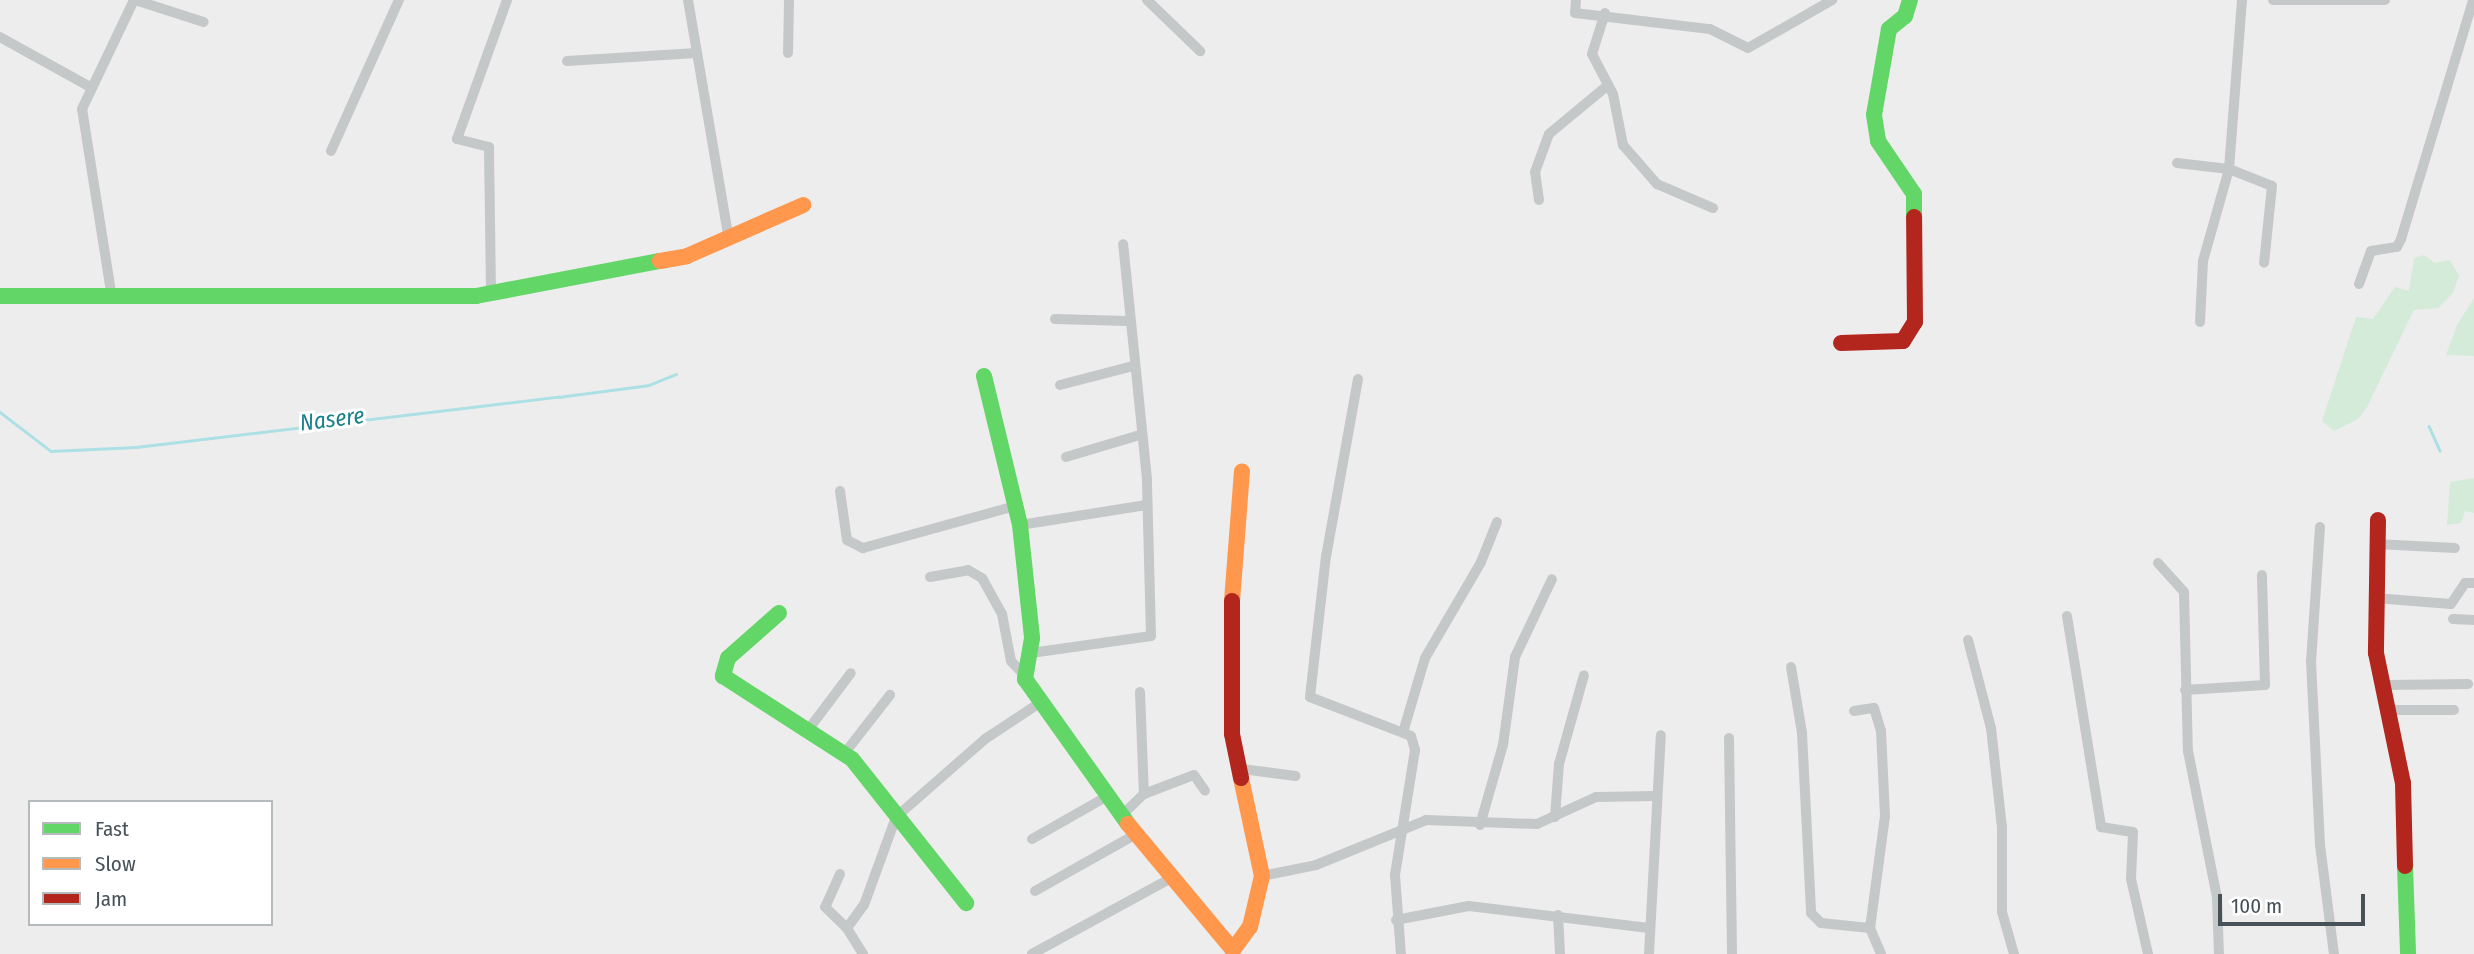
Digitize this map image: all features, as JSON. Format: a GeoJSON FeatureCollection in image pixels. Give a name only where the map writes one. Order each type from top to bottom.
{"type":"FeatureCollection","features":[{"type":"Feature","properties":{"kind":"street"},"geometry":{"type":"LineString","coordinates":[[112,298],[82,109],[134,0],[204,22]]}},
{"type":"Feature","properties":{"kind":"street"},"geometry":{"type":"LineString","coordinates":[[331,151],[399,0]]}},
{"type":"Feature","properties":{"kind":"street"},"geometry":{"type":"LineString","coordinates":[[491,292],[489,146],[457,139],[507,0]]}},
{"type":"Feature","properties":{"kind":"street"},"geometry":{"type":"LineString","coordinates":[[688,0],[729,239]]}},
{"type":"Feature","properties":{"kind":"street"},"geometry":{"type":"LineString","coordinates":[[788,53],[789,0]]}},
{"type":"Feature","properties":{"kind":"street"},"geometry":{"type":"LineString","coordinates":[[1147,0],[1200,51]]}},
{"type":"Feature","properties":{"kind":"street"},"geometry":{"type":"LineString","coordinates":[[1576,0],[1575,13],[1605,13],[1720,31],[1748,48],[1832,0]]}},
{"type":"Feature","properties":{"kind":"street"},"geometry":{"type":"LineString","coordinates":[[1841,344],[1903,341],[1916,322],[1914,194],[1878,141],[1874,114],[1889,29],[1905,16],[1910,0]]}},
{"type":"Feature","properties":{"kind":"street"},"geometry":{"type":"LineString","coordinates":[[2200,322],[2203,261],[2230,169],[2242,0]]}},
{"type":"Feature","properties":{"kind":"street"},"geometry":{"type":"LineString","coordinates":[[2273,0],[2385,0]]}},
{"type":"Feature","properties":{"kind":"street"},"geometry":{"type":"LineString","coordinates":[[2359,284],[2371,251],[2398,247],[2473,0]]}},
{"type":"Feature","properties":{"kind":"street"},"geometry":{"type":"LineString","coordinates":[[1605,13],[1592,54],[1608,85],[1633,163],[1657,184],[1713,208]]}},
{"type":"Feature","properties":{"kind":"street"},"geometry":{"type":"LineString","coordinates":[[0,37],[92,88]]}},
{"type":"Feature","properties":{"kind":"street"},"geometry":{"type":"LineString","coordinates":[[567,61],[697,53]]}},
{"type":"Feature","properties":{"kind":"street"},"geometry":{"type":"LineString","coordinates":[[1539,201],[1535,172],[1549,134],[1608,85]]}},
{"type":"Feature","properties":{"kind":"street"},"geometry":{"type":"LineString","coordinates":[[2177,163],[2230,169],[2272,186],[2264,263]]}},
{"type":"Feature","properties":{"kind":"street"},"geometry":{"type":"LineString","coordinates":[[0,296],[112,298],[491,292],[642,267],[729,239],[803,205]]}},
{"type":"Feature","properties":{"kind":"street"},"geometry":{"type":"LineString","coordinates":[[1031,653],[1150,638],[1146,505],[1127,321],[1123,244]]}},
{"type":"Feature","properties":{"kind":"street"},"geometry":{"type":"LineString","coordinates":[[1055,319],[1127,321]]}},
{"type":"Feature","properties":{"kind":"street"},"geometry":{"type":"LineString","coordinates":[[1060,385],[1133,366]]}},
{"type":"Feature","properties":{"kind":"street"},"geometry":{"type":"LineString","coordinates":[[984,376],[1020,524],[1031,653],[1025,676]]}},
{"type":"Feature","properties":{"kind":"street"},"geometry":{"type":"LineString","coordinates":[[1357,379],[1326,556],[1310,696],[1404,729],[1415,750],[1403,833],[1396,920],[1401,954]]}},
{"type":"Feature","properties":{"kind":"street"},"geometry":{"type":"LineString","coordinates":[[1066,457],[1140,435]]}},
{"type":"Feature","properties":{"kind":"street"},"geometry":{"type":"LineString","coordinates":[[930,577],[968,570],[982,578],[1002,614],[1011,661],[1025,676],[1038,704],[1106,797],[1173,877],[1223,945],[1239,952],[1250,928],[1262,876],[1242,769],[1232,734],[1230,635],[1242,471]]}},
{"type":"Feature","properties":{"kind":"street"},"geometry":{"type":"LineString","coordinates":[[841,491],[847,540],[863,548],[1015,506]]}},
{"type":"Feature","properties":{"kind":"street"},"geometry":{"type":"LineString","coordinates":[[1020,524],[1146,505]]}},
{"type":"Feature","properties":{"kind":"street"},"geometry":{"type":"LineString","coordinates":[[2378,520],[2375,598],[2385,685],[2392,710],[2403,785],[2408,954]]}},
{"type":"Feature","properties":{"kind":"street"},"geometry":{"type":"LineString","coordinates":[[1404,729],[1425,658],[1497,522]]}},
{"type":"Feature","properties":{"kind":"street"},"geometry":{"type":"LineString","coordinates":[[2320,527],[2311,661],[2320,845],[2334,954]]}},
{"type":"Feature","properties":{"kind":"street"},"geometry":{"type":"LineString","coordinates":[[2376,544],[2455,548]]}},
{"type":"Feature","properties":{"kind":"street"},"geometry":{"type":"LineString","coordinates":[[2158,563],[2184,592],[2188,751],[2217,898],[2219,954]]}},
{"type":"Feature","properties":{"kind":"street"},"geometry":{"type":"LineString","coordinates":[[2185,690],[2265,685],[2262,575]]}},
{"type":"Feature","properties":{"kind":"street"},"geometry":{"type":"LineString","coordinates":[[1480,825],[1503,745],[1515,657],[1552,579]]}},
{"type":"Feature","properties":{"kind":"street"},"geometry":{"type":"LineString","coordinates":[[2375,598],[2451,604],[2465,583],[2474,583]]}},
{"type":"Feature","properties":{"kind":"street"},"geometry":{"type":"LineString","coordinates":[[779,613],[719,670],[745,695],[808,730],[844,754],[879,788],[896,817],[965,903]]}},
{"type":"Feature","properties":{"kind":"street"},"geometry":{"type":"LineString","coordinates":[[2067,616],[2101,827],[2133,832],[2131,879],[2147,954]]}},
{"type":"Feature","properties":{"kind":"street"},"geometry":{"type":"LineString","coordinates":[[2454,619],[2474,620]]}},
{"type":"Feature","properties":{"kind":"street"},"geometry":{"type":"LineString","coordinates":[[1968,640],[1991,728],[2002,827],[2002,912],[2014,954]]}},
{"type":"Feature","properties":{"kind":"street"},"geometry":{"type":"LineString","coordinates":[[1791,667],[1802,733],[1811,914],[1821,923],[1870,928]]}},
{"type":"Feature","properties":{"kind":"street"},"geometry":{"type":"LineString","coordinates":[[808,730],[851,673]]}},
{"type":"Feature","properties":{"kind":"street"},"geometry":{"type":"LineString","coordinates":[[1555,817],[1559,764],[1584,675]]}},
{"type":"Feature","properties":{"kind":"street"},"geometry":{"type":"LineString","coordinates":[[2385,685],[2468,684]]}},
{"type":"Feature","properties":{"kind":"street"},"geometry":{"type":"LineString","coordinates":[[1140,692],[1144,794]]}},
{"type":"Feature","properties":{"kind":"street"},"geometry":{"type":"LineString","coordinates":[[844,754],[890,695]]}},
{"type":"Feature","properties":{"kind":"street"},"geometry":{"type":"LineString","coordinates":[[847,928],[864,905],[896,817],[985,738],[1038,704]]}},
{"type":"Feature","properties":{"kind":"street"},"geometry":{"type":"LineString","coordinates":[[1854,712],[1868,706],[1878,713],[1886,791],[1870,928],[1881,954]]}},
{"type":"Feature","properties":{"kind":"street"},"geometry":{"type":"LineString","coordinates":[[2392,710],[2454,710]]}},
{"type":"Feature","properties":{"kind":"street"},"geometry":{"type":"LineString","coordinates":[[1649,954],[1661,735]]}},
{"type":"Feature","properties":{"kind":"street"},"geometry":{"type":"LineString","coordinates":[[1729,738],[1732,954]]}},
{"type":"Feature","properties":{"kind":"street"},"geometry":{"type":"LineString","coordinates":[[1242,769],[1296,776]]}},
{"type":"Feature","properties":{"kind":"street"},"geometry":{"type":"LineString","coordinates":[[1121,816],[1144,794],[1194,775],[1205,791]]}},
{"type":"Feature","properties":{"kind":"street"},"geometry":{"type":"LineString","coordinates":[[1262,876],[1316,865],[1403,833],[1426,820],[1480,825],[1537,824],[1596,797],[1656,796]]}},
{"type":"Feature","properties":{"kind":"street"},"geometry":{"type":"LineString","coordinates":[[1032,839],[1106,797]]}},
{"type":"Feature","properties":{"kind":"street"},"geometry":{"type":"LineString","coordinates":[[1035,891],[1136,834]]}},
{"type":"Feature","properties":{"kind":"street"},"geometry":{"type":"LineString","coordinates":[[840,874],[825,906],[847,928],[863,954]]}},
{"type":"Feature","properties":{"kind":"street"},"geometry":{"type":"LineString","coordinates":[[1032,954],[1173,877]]}},
{"type":"Feature","properties":{"kind":"street"},"geometry":{"type":"LineString","coordinates":[[1396,920],[1447,906],[1558,915],[1649,929]]}},
{"type":"Feature","properties":{"kind":"street"},"geometry":{"type":"LineString","coordinates":[[1558,915],[1560,954]]}},
{"type":"Feature","properties":{"kind":"green space"},"geometry":{"type":"Polygon","coordinates":[[[2424,255],[2435,263],[2450,260],[2459,276],[2453,293],[2438,308],[2414,310],[2367,407],[2358,419],[2334,431],[2322,421],[2356,317],[2373,319],[2395,287],[2409,291],[2414,258],[2424,255]]]}},
{"type":"Feature","properties":{"kind":"green space"},"geometry":{"type":"Polygon","coordinates":[[[2474,298],[2474,356],[2446,355],[2457,325],[2474,298]]]}},
{"type":"Feature","properties":{"kind":"green space"},"geometry":{"type":"Polygon","coordinates":[[[2474,478],[2474,513],[2465,511],[2461,523],[2447,525],[2450,482],[2474,478]]]}},
{"type":"Feature","properties":{"kind":"waterway","name":"Nasere"},"geometry":{"type":"LineString","coordinates":[[0,412],[51,451],[136,447],[649,385],[676,374]]}},
{"type":"Feature","properties":{"kind":"waterway"},"geometry":{"type":"LineString","coordinates":[[2429,426],[2440,451]]}},
{"type":"Feature","properties":{"kind":"traffic: fast"},"geometry":{"type":"LineString","coordinates":[[1910,0],[1905,16],[1889,29],[1874,115],[1878,141],[1914,194],[1914,217]]}},
{"type":"Feature","properties":{"kind":"traffic: fast"},"geometry":{"type":"LineString","coordinates":[[0,296],[476,296],[660,261]]}},
{"type":"Feature","properties":{"kind":"traffic: fast"},"geometry":{"type":"LineString","coordinates":[[984,376],[1020,525],[1032,638],[1025,679],[1128,824]]}},
{"type":"Feature","properties":{"kind":"traffic: fast"},"geometry":{"type":"LineString","coordinates":[[779,613],[728,658],[723,676],[852,759],[966,903]]}},
{"type":"Feature","properties":{"kind":"traffic: fast"},"geometry":{"type":"LineString","coordinates":[[2405,866],[2408,954]]}},
{"type":"Feature","properties":{"kind":"traffic: slow"},"geometry":{"type":"LineString","coordinates":[[660,261],[687,256],[803,205]]}},
{"type":"Feature","properties":{"kind":"traffic: slow"},"geometry":{"type":"LineString","coordinates":[[1232,601],[1242,471]]}},
{"type":"Feature","properties":{"kind":"traffic: slow"},"geometry":{"type":"LineString","coordinates":[[1128,824],[1233,950],[1250,927],[1262,876],[1241,778]]}},
{"type":"Feature","properties":{"kind":"traffic: jam"},"geometry":{"type":"LineString","coordinates":[[1841,343],[1903,341],[1915,322],[1914,217]]}},
{"type":"Feature","properties":{"kind":"traffic: jam"},"geometry":{"type":"LineString","coordinates":[[2378,520],[2376,653],[2403,783],[2405,866]]}},
{"type":"Feature","properties":{"kind":"traffic: jam"},"geometry":{"type":"LineString","coordinates":[[1232,601],[1232,734],[1241,778]]}}]}
